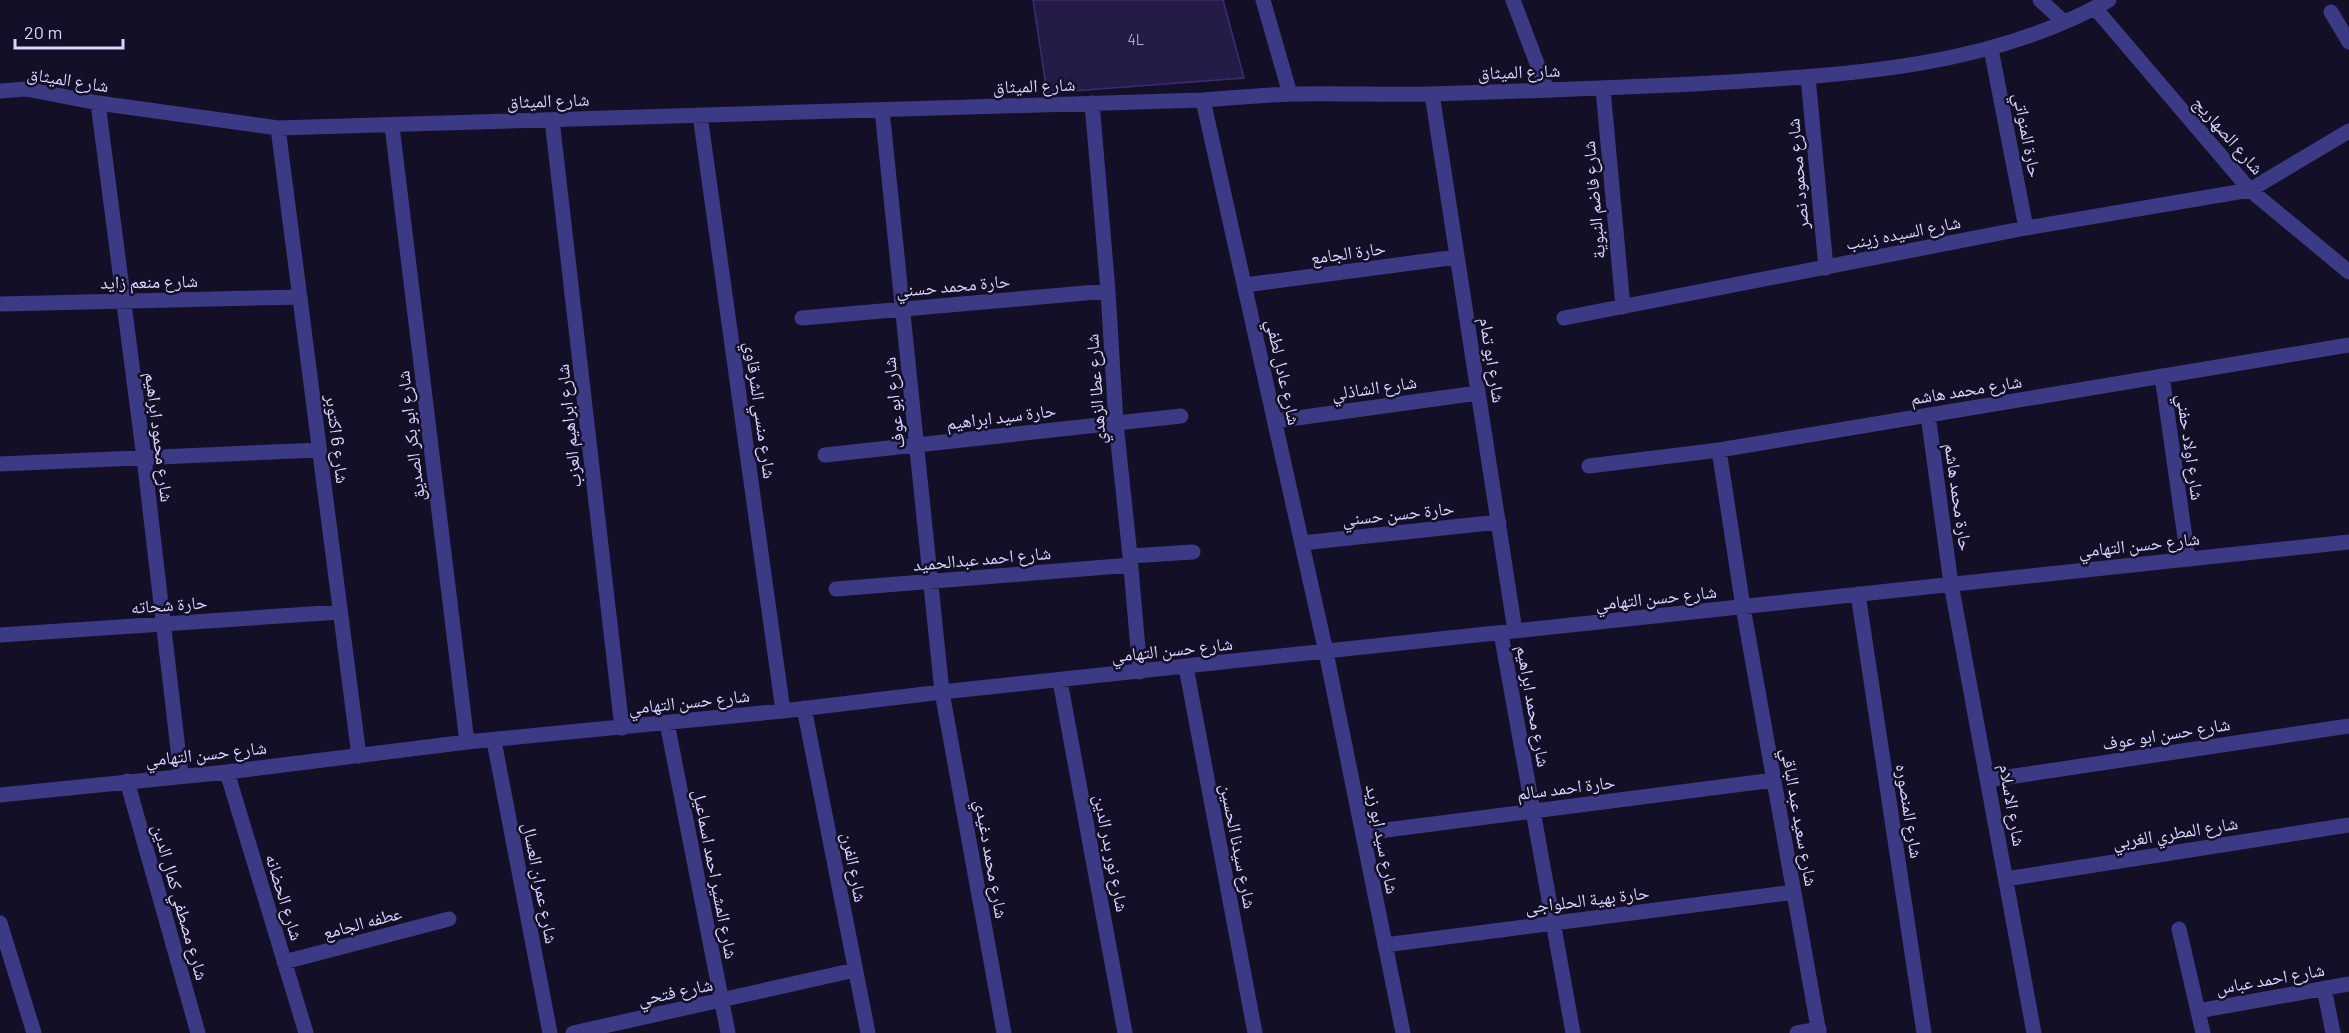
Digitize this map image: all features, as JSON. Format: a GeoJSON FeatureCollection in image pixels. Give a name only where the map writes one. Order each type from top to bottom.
{"type":"FeatureCollection","features":[{"type":"Feature","properties":{"kind":"street"},"geometry":{"type":"LineString","coordinates":[[1263,0],[1290,94]]}},
{"type":"Feature","properties":{"kind":"street"},"geometry":{"type":"LineString","coordinates":[[1513,0],[1548,90]]}},
{"type":"Feature","properties":{"kind":"street"},"geometry":{"type":"LineString","coordinates":[[2040,0],[2064,22]]}},
{"type":"Feature","properties":{"kind":"street","name":"شارع الميثاق"},"geometry":{"type":"LineString","coordinates":[[0,92],[26,90],[98,103],[278,128],[1203,100],[1290,94],[1432,94],[1603,89],[1808,77],[1900,66],[1991,49],[2064,22],[2109,0]]}},
{"type":"Feature","properties":{"kind":"street","name":"شارع الصهاريج"},"geometry":{"type":"LineString","coordinates":[[2095,8],[2250,190],[2349,272]]}},
{"type":"Feature","properties":{"kind":"street"},"geometry":{"type":"LineString","coordinates":[[2331,12],[2349,42]]}},
{"type":"Feature","properties":{"kind":"street","name":"حارة المنواتي"},"geometry":{"type":"LineString","coordinates":[[1991,49],[2026,228]]}},
{"type":"Feature","properties":{"kind":"street","name":"شارع محمود نصر"},"geometry":{"type":"LineString","coordinates":[[1808,77],[1826,267]]}},
{"type":"Feature","properties":{"kind":"street","name":"شارع فاضم النبوية"},"geometry":{"type":"LineString","coordinates":[[1603,89],[1623,307]]}},
{"type":"Feature","properties":{"kind":"street","name":"شارع ابو تمام"},"geometry":{"type":"LineString","coordinates":[[1432,94],[1498,522],[1508,632]]}},
{"type":"Feature","properties":{"kind":"street","name":"شارع عادل لطفي"},"geometry":{"type":"LineString","coordinates":[[1203,100],[1326,652]]}},
{"type":"Feature","properties":{"kind":"street","name":"شارع محمود ابراهيم"},"geometry":{"type":"LineString","coordinates":[[98,103],[144,458],[181,775]]}},
{"type":"Feature","properties":{"kind":"street","name":"شارع عطا الزهدي"},"geometry":{"type":"LineString","coordinates":[[1092,103],[1108,291],[1116,423],[1140,672]]}},
{"type":"Feature","properties":{"kind":"street","name":"شارع ابو عوف"},"geometry":{"type":"LineString","coordinates":[[882,110],[942,692]]}},
{"type":"Feature","properties":{"kind":"street","name":"شارع منسي الشرقاوي"},"geometry":{"type":"LineString","coordinates":[[700,115],[783,711]]}},
{"type":"Feature","properties":{"kind":"street","name":"شارع ابراهيم العزب"},"geometry":{"type":"LineString","coordinates":[[552,120],[622,728]]}},
{"type":"Feature","properties":{"kind":"street","name":"شارع ابو بكر الصديق"},"geometry":{"type":"LineString","coordinates":[[392,126],[467,742]]}},
{"type":"Feature","properties":{"kind":"street","name":"شارع 6 اكتوبر"},"geometry":{"type":"LineString","coordinates":[[278,128],[359,756]]}},
{"type":"Feature","properties":{"kind":"street"},"geometry":{"type":"LineString","coordinates":[[2250,190],[2349,131]]}},
{"type":"Feature","properties":{"kind":"street","name":"شارع السيده زينب"},"geometry":{"type":"LineString","coordinates":[[1564,318],[2026,228],[2250,190]]}},
{"type":"Feature","properties":{"kind":"street","name":"حارة الجامع"},"geometry":{"type":"LineString","coordinates":[[1245,285],[1457,257]]}},
{"type":"Feature","properties":{"kind":"street","name":"حارة محمد حسني"},"geometry":{"type":"LineString","coordinates":[[802,318],[1108,291]]}},
{"type":"Feature","properties":{"kind":"street","name":"شارع منعم زايد"},"geometry":{"type":"LineString","coordinates":[[0,304],[300,297]]}},
{"type":"Feature","properties":{"kind":"street","name":"شارع محمد هاشم"},"geometry":{"type":"LineString","coordinates":[[1589,466],[1719,450],[2349,346]]}},
{"type":"Feature","properties":{"kind":"street","name":"شارع اولاد حفني"},"geometry":{"type":"LineString","coordinates":[[2162,376],[2188,559]]}},
{"type":"Feature","properties":{"kind":"street","name":"شارع الشاذلي"},"geometry":{"type":"LineString","coordinates":[[1275,421],[1478,393]]}},
{"type":"Feature","properties":{"kind":"street","name":"حارة محمد هاشم"},"geometry":{"type":"LineString","coordinates":[[1928,415],[1951,584]]}},
{"type":"Feature","properties":{"kind":"street","name":"حارة سيد ابراهيم"},"geometry":{"type":"LineString","coordinates":[[825,454],[917,446],[1181,416]]}},
{"type":"Feature","properties":{"kind":"street"},"geometry":{"type":"LineString","coordinates":[[0,464],[319,450]]}},
{"type":"Feature","properties":{"kind":"street","name":"شارع سعيد عبد الباقي"},"geometry":{"type":"LineString","coordinates":[[1719,450],[1743,607],[1819,1031]]}},
{"type":"Feature","properties":{"kind":"street","name":"حارة حسن حسني"},"geometry":{"type":"LineString","coordinates":[[1302,543],[1498,522]]}},
{"type":"Feature","properties":{"kind":"street","name":"شارع حسن التهامي"},"geometry":{"type":"LineString","coordinates":[[0,795],[227,772],[467,742],[783,711],[942,692],[2349,542]]}},
{"type":"Feature","properties":{"kind":"street","name":"شارع احمد عبدالحميد"},"geometry":{"type":"LineString","coordinates":[[836,590],[931,582],[1193,552]]}},
{"type":"Feature","properties":{"kind":"street","name":"شارع الاسلام"},"geometry":{"type":"LineString","coordinates":[[1951,584],[2034,1033]]}},
{"type":"Feature","properties":{"kind":"street","name":"شارع المنصوره"},"geometry":{"type":"LineString","coordinates":[[1858,594],[1924,1033]]}},
{"type":"Feature","properties":{"kind":"street","name":"حارة شحاته"},"geometry":{"type":"LineString","coordinates":[[0,635],[340,612]]}},
{"type":"Feature","properties":{"kind":"street","name":"شارع محمد ابراهيم"},"geometry":{"type":"LineString","coordinates":[[1508,632],[1533,811],[1573,1033]]}},
{"type":"Feature","properties":{"kind":"street","name":"شارع سيد ابو زيد"},"geometry":{"type":"LineString","coordinates":[[1326,652],[1403,1033]]}},
{"type":"Feature","properties":{"kind":"street","name":"شارع سيدنا الحسين"},"geometry":{"type":"LineString","coordinates":[[1186,667],[1255,1033]]}},
{"type":"Feature","properties":{"kind":"street","name":"شارع نور بدر الدين"},"geometry":{"type":"LineString","coordinates":[[1060,681],[1125,1033]]}},
{"type":"Feature","properties":{"kind":"street","name":"شارع محمد دغيدي"},"geometry":{"type":"LineString","coordinates":[[942,692],[1004,1033]]}},
{"type":"Feature","properties":{"kind":"street","name":"شارع الفرن"},"geometry":{"type":"LineString","coordinates":[[804,708],[868,1033]]}},
{"type":"Feature","properties":{"kind":"street","name":"شارع المشير احمد اسماعيل"},"geometry":{"type":"LineString","coordinates":[[667,723],[728,1033]]}},
{"type":"Feature","properties":{"kind":"street","name":"شارع حسن ابو عوف"},"geometry":{"type":"LineString","coordinates":[[1988,780],[2349,726]]}},
{"type":"Feature","properties":{"kind":"street","name":"شارع عمران العسال"},"geometry":{"type":"LineString","coordinates":[[494,741],[550,1033]]}},
{"type":"Feature","properties":{"kind":"street","name":"شارع الحضانه"},"geometry":{"type":"LineString","coordinates":[[227,772],[306,1033]]}},
{"type":"Feature","properties":{"kind":"street","name":"حارة احمد سالم"},"geometry":{"type":"LineString","coordinates":[[1363,833],[1774,780]]}},
{"type":"Feature","properties":{"kind":"street","name":"شارع مصطفي كمال الدين"},"geometry":{"type":"LineString","coordinates":[[127,781],[198,1033]]}},
{"type":"Feature","properties":{"kind":"street","name":"شارع المطري الغربي"},"geometry":{"type":"LineString","coordinates":[[2006,879],[2349,825]]}},
{"type":"Feature","properties":{"kind":"street","name":"حارة بهية الحلواجى"},"geometry":{"type":"LineString","coordinates":[[1385,945],[1794,892]]}},
{"type":"Feature","properties":{"kind":"street","name":"عطفه الجامع"},"geometry":{"type":"LineString","coordinates":[[284,962],[449,919]]}},
{"type":"Feature","properties":{"kind":"street"},"geometry":{"type":"LineString","coordinates":[[0,923],[34,1033]]}},
{"type":"Feature","properties":{"kind":"street"},"geometry":{"type":"LineString","coordinates":[[2179,929],[2203,1033]]}},
{"type":"Feature","properties":{"kind":"street","name":"شارع فتحي"},"geometry":{"type":"LineString","coordinates":[[573,1033],[855,970]]}},
{"type":"Feature","properties":{"kind":"street","name":"شارع احمد عباس"},"geometry":{"type":"LineString","coordinates":[[2198,1011],[2349,984]]}},
{"type":"Feature","properties":{"kind":"street"},"geometry":{"type":"LineString","coordinates":[[2324,988],[2333,1033]]}},
{"type":"Feature","properties":{"kind":"street"},"geometry":{"type":"LineString","coordinates":[[1797,1033],[1819,1031]]}},
{"type":"Feature","properties":{"kind":"building"},"geometry":{"type":"Polygon","coordinates":[[[1033,0],[1223,0],[1244,78],[1047,93],[1033,0]]]}}]}
